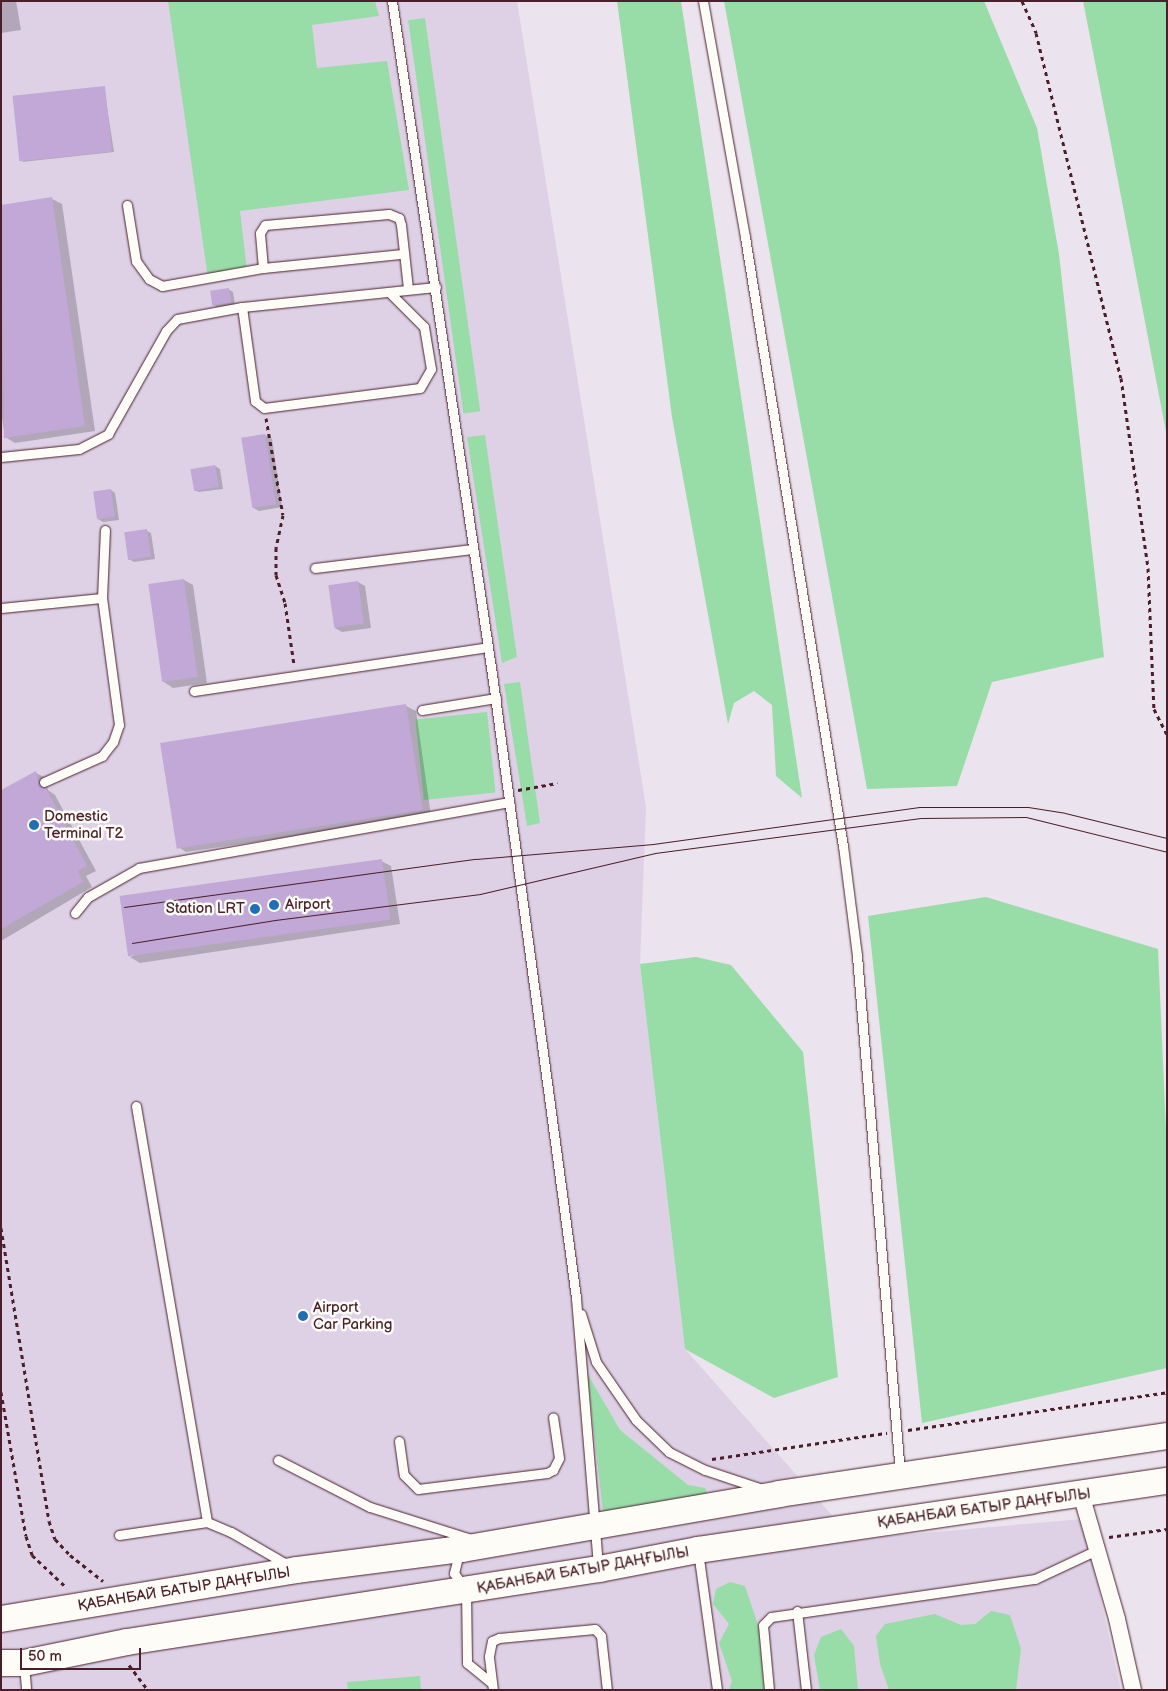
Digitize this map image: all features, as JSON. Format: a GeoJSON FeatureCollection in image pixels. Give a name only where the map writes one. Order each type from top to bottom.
{"type":"FeatureCollection","features":[{"type":"Feature","properties":{"kind":"main road","name":"ҚАБАНБАЙ БАТЫР ДАҢҒЫЛЫ"},"geometry":{"type":"LineString","coordinates":[[1,1619],[297,1570],[474,1546],[594,1524],[779,1494],[1167,1436]]}},
{"type":"Feature","properties":{"kind":"main road","name":"ҚАБАНБАЙ БАТЫР ДАҢҒЫЛЫ"},"geometry":{"type":"LineString","coordinates":[[13,1663],[128,1642],[599,1569],[698,1550],[1167,1481]]}},
{"type":"Feature","properties":{"kind":"street"},"geometry":{"type":"LineString","coordinates":[[1081,1494],[1133,1690]]}},
{"type":"Feature","properties":{"kind":"lane"},"geometry":{"type":"LineString","coordinates":[[392,1],[436,287],[472,549],[496,698],[576,1298],[599,1569]]}},
{"type":"Feature","properties":{"kind":"lane"},"geometry":{"type":"LineString","coordinates":[[703,1],[745,237],[843,846],[857,956],[900,1477]]}},
{"type":"Feature","properties":{"kind":"lane"},"geometry":{"type":"LineString","coordinates":[[127,205],[136,261],[149,279],[162,286],[263,268],[402,254]]}},
{"type":"Feature","properties":{"kind":"lane"},"geometry":{"type":"LineString","coordinates":[[263,268],[260,232],[265,225],[389,214],[399,218],[402,254],[408,288]]}},
{"type":"Feature","properties":{"kind":"lane"},"geometry":{"type":"LineString","coordinates":[[1,457],[78,449],[99,442],[120,417],[166,331],[177,319],[242,307],[389,292],[408,288],[436,287]]}},
{"type":"Feature","properties":{"kind":"lane"},"geometry":{"type":"LineString","coordinates":[[242,307],[255,401],[264,408],[420,388],[431,369],[424,327],[415,316],[398,305],[389,292]]}},
{"type":"Feature","properties":{"kind":"lane"},"geometry":{"type":"LineString","coordinates":[[44,782],[102,756],[113,742],[119,725],[102,598],[105,530]]}},
{"type":"Feature","properties":{"kind":"lane"},"geometry":{"type":"LineString","coordinates":[[315,568],[472,549]]}},
{"type":"Feature","properties":{"kind":"lane"},"geometry":{"type":"LineString","coordinates":[[1,608],[102,598]]}},
{"type":"Feature","properties":{"kind":"lane"},"geometry":{"type":"LineString","coordinates":[[194,691],[488,647]]}},
{"type":"Feature","properties":{"kind":"lane"},"geometry":{"type":"LineString","coordinates":[[422,710],[496,698]]}},
{"type":"Feature","properties":{"kind":"lane"},"geometry":{"type":"LineString","coordinates":[[75,913],[88,897],[139,868],[509,802]]}},
{"type":"Feature","properties":{"kind":"lane"},"geometry":{"type":"LineString","coordinates":[[136,1106],[207,1522]]}},
{"type":"Feature","properties":{"kind":"lane"},"geometry":{"type":"LineString","coordinates":[[576,1298],[596,1362],[636,1420],[669,1452],[690,1462],[779,1494]]}},
{"type":"Feature","properties":{"kind":"lane"},"geometry":{"type":"LineString","coordinates":[[399,1441],[404,1475],[418,1489],[547,1473],[553,1470],[559,1458],[552,1417]]}},
{"type":"Feature","properties":{"kind":"lane"},"geometry":{"type":"LineString","coordinates":[[278,1460],[370,1507],[474,1546],[454,1564],[454,1573],[466,1590],[467,1664],[493,1686]]}},
{"type":"Feature","properties":{"kind":"lane"},"geometry":{"type":"LineString","coordinates":[[119,1535],[207,1522],[231,1532],[297,1570]]}},
{"type":"Feature","properties":{"kind":"lane"},"geometry":{"type":"LineString","coordinates":[[769,1690],[763,1625],[771,1617],[797,1611],[1035,1579],[1096,1545]]}},
{"type":"Feature","properties":{"kind":"lane"},"geometry":{"type":"LineString","coordinates":[[698,1550],[714,1689]]}},
{"type":"Feature","properties":{"kind":"lane"},"geometry":{"type":"LineString","coordinates":[[797,1611],[806,1690]]}},
{"type":"Feature","properties":{"kind":"lane"},"geometry":{"type":"LineString","coordinates":[[493,1686],[490,1648],[499,1638],[595,1629],[601,1636],[607,1690]]}},
{"type":"Feature","properties":{"kind":"lane"},"geometry":{"type":"LineString","coordinates":[[13,1663],[26,1690]]}},
{"type":"Feature","properties":{"kind":"path"},"geometry":{"type":"LineString","coordinates":[[1022,1],[1036,33],[1120,378],[1148,568],[1154,708],[1167,735]]}},
{"type":"Feature","properties":{"kind":"path"},"geometry":{"type":"LineString","coordinates":[[264,408],[282,515],[276,548],[276,575],[285,603],[296,677]]}},
{"type":"Feature","properties":{"kind":"path"},"geometry":{"type":"LineString","coordinates":[[508,791],[557,783]]}},
{"type":"Feature","properties":{"kind":"path"},"geometry":{"type":"LineString","coordinates":[[1,1228],[49,1521],[55,1539],[70,1556],[109,1584]]}},
{"type":"Feature","properties":{"kind":"path"},"geometry":{"type":"LineString","coordinates":[[1,1392],[20,1513],[32,1555],[74,1593]]}},
{"type":"Feature","properties":{"kind":"path"},"geometry":{"type":"LineString","coordinates":[[690,1462],[1167,1392]]}},
{"type":"Feature","properties":{"kind":"path"},"geometry":{"type":"LineString","coordinates":[[1096,1545],[1167,1529]]}},
{"type":"Feature","properties":{"kind":"path"},"geometry":{"type":"LineString","coordinates":[[129,1665],[148,1690]]}},
{"type":"Feature","properties":{"kind":"shaded area"},"geometry":{"type":"Polygon","coordinates":[[[1,1],[517,1],[646,807],[640,964],[685,1349],[853,1539],[1083,1519],[1121,1690],[1,1690],[1,1]]]}},
{"type":"Feature","properties":{"kind":"green space"},"geometry":{"type":"Polygon","coordinates":[[[168,1],[375,1],[379,16],[312,25],[317,68],[387,61],[409,190],[240,211],[247,271],[208,278],[168,1]]]}},
{"type":"Feature","properties":{"kind":"green space"},"geometry":{"type":"Polygon","coordinates":[[[617,1],[681,1],[802,798],[776,776],[772,705],[754,691],[734,703],[728,724],[672,417],[617,1]]]}},
{"type":"Feature","properties":{"kind":"green space"},"geometry":{"type":"Polygon","coordinates":[[[724,1],[984,1],[1037,128],[1059,254],[1104,657],[992,682],[957,786],[867,789],[724,1]]]}},
{"type":"Feature","properties":{"kind":"green space"},"geometry":{"type":"Polygon","coordinates":[[[1083,1],[1167,1],[1167,437],[1111,144],[1083,1]]]}},
{"type":"Feature","properties":{"kind":"green space"},"geometry":{"type":"Polygon","coordinates":[[[425,18],[480,411],[463,414],[408,20],[425,18]]]}},
{"type":"Feature","properties":{"kind":"green space"},"geometry":{"type":"Polygon","coordinates":[[[485,435],[517,657],[502,663],[467,437],[485,435]]]}},
{"type":"Feature","properties":{"kind":"green space"},"geometry":{"type":"Polygon","coordinates":[[[520,682],[540,823],[527,826],[504,684],[520,682]]]}},
{"type":"Feature","properties":{"kind":"green space"},"geometry":{"type":"Polygon","coordinates":[[[487,712],[495,793],[424,800],[415,720],[487,712]]]}},
{"type":"Feature","properties":{"kind":"green space"},"geometry":{"type":"Polygon","coordinates":[[[986,897],[1158,949],[1167,1154],[1167,1368],[922,1423],[868,916],[986,897]]]}},
{"type":"Feature","properties":{"kind":"green space"},"geometry":{"type":"Polygon","coordinates":[[[696,957],[731,965],[803,1052],[838,1377],[774,1398],[685,1349],[640,964],[696,957]]]}},
{"type":"Feature","properties":{"kind":"green space"},"geometry":{"type":"Polygon","coordinates":[[[587,1373],[620,1430],[688,1485],[705,1488],[708,1496],[603,1512],[587,1373]]]}},
{"type":"Feature","properties":{"kind":"green space"},"geometry":{"type":"Polygon","coordinates":[[[730,1582],[745,1586],[760,1631],[764,1690],[729,1690],[732,1681],[719,1643],[729,1624],[713,1604],[716,1589],[730,1582]]]}},
{"type":"Feature","properties":{"kind":"green space"},"geometry":{"type":"Polygon","coordinates":[[[991,1611],[1010,1615],[1021,1649],[1016,1690],[889,1690],[880,1664],[876,1636],[885,1624],[935,1614],[961,1625],[975,1624],[991,1611]]]}},
{"type":"Feature","properties":{"kind":"green space"},"geometry":{"type":"Polygon","coordinates":[[[841,1629],[854,1646],[858,1690],[820,1690],[814,1655],[821,1637],[841,1629]]]}},
{"type":"Feature","properties":{"kind":"green space"},"geometry":{"type":"Polygon","coordinates":[[[420,1676],[421,1690],[348,1690],[347,1682],[420,1676]]]}},
{"type":"Feature","properties":{"kind":"building"},"geometry":{"type":"Polygon","coordinates":[[[105,86],[112,152],[19,161],[13,96],[105,86]]]}},
{"type":"Feature","properties":{"kind":"building"},"geometry":{"type":"Polygon","coordinates":[[[52,197],[85,426],[4,438],[1,205],[52,197]]]}},
{"type":"Feature","properties":{"kind":"building"},"geometry":{"type":"Polygon","coordinates":[[[229,288],[231,303],[212,305],[210,291],[229,288]]]}},
{"type":"Feature","properties":{"kind":"building"},"geometry":{"type":"Polygon","coordinates":[[[265,434],[276,504],[252,508],[241,438],[265,434]]]}},
{"type":"Feature","properties":{"kind":"building"},"geometry":{"type":"Polygon","coordinates":[[[215,465],[219,487],[194,491],[190,469],[215,465]]]}},
{"type":"Feature","properties":{"kind":"building"},"geometry":{"type":"Polygon","coordinates":[[[111,489],[115,517],[97,519],[93,492],[111,489]]]}},
{"type":"Feature","properties":{"kind":"building"},"geometry":{"type":"Polygon","coordinates":[[[147,529],[151,557],[128,560],[124,532],[147,529]]]}},
{"type":"Feature","properties":{"kind":"building"},"geometry":{"type":"Polygon","coordinates":[[[184,579],[198,677],[162,682],[148,584],[184,579]]]}},
{"type":"Feature","properties":{"kind":"building"},"geometry":{"type":"Polygon","coordinates":[[[358,581],[364,624],[334,628],[328,585],[358,581]]]}},
{"type":"Feature","properties":{"kind":"building"},"geometry":{"type":"Polygon","coordinates":[[[406,704],[423,810],[177,849],[160,743],[406,704]]]}},
{"type":"Feature","properties":{"kind":"building","name":"Domestic Terminal T2"},"geometry":{"type":"Polygon","coordinates":[[[36,771],[39,785],[46,788],[87,866],[78,871],[83,882],[1,929],[1,790],[36,771]]]}},
{"type":"Feature","properties":{"kind":"building","name":"Station LRT"},"geometry":{"type":"Polygon","coordinates":[[[382,859],[390,919],[128,956],[120,896],[382,859]]]}},
{"type":"Feature","properties":{"kind":"tram line"},"geometry":{"type":"LineString","coordinates":[[124,907],[476,859],[653,844],[919,807],[1028,807],[1065,813],[1167,838]]}},
{"type":"Feature","properties":{"kind":"tram line"},"geometry":{"type":"LineString","coordinates":[[132,943],[275,920],[480,894],[655,853],[921,818],[1026,817],[1167,852]]}},
{"type":"Feature","properties":{"kind":"place","name":"Domestic Terminal T2"},"geometry":{"type":"Point","coordinates":[34,825]}},
{"type":"Feature","properties":{"kind":"place","name":"Airport"},"geometry":{"type":"Point","coordinates":[274,905]}},
{"type":"Feature","properties":{"kind":"place","name":"Station LRT"},"geometry":{"type":"Point","coordinates":[255,909]}},
{"type":"Feature","properties":{"kind":"place","name":"Airport Car Parking"},"geometry":{"type":"Point","coordinates":[303,1316]}}]}
